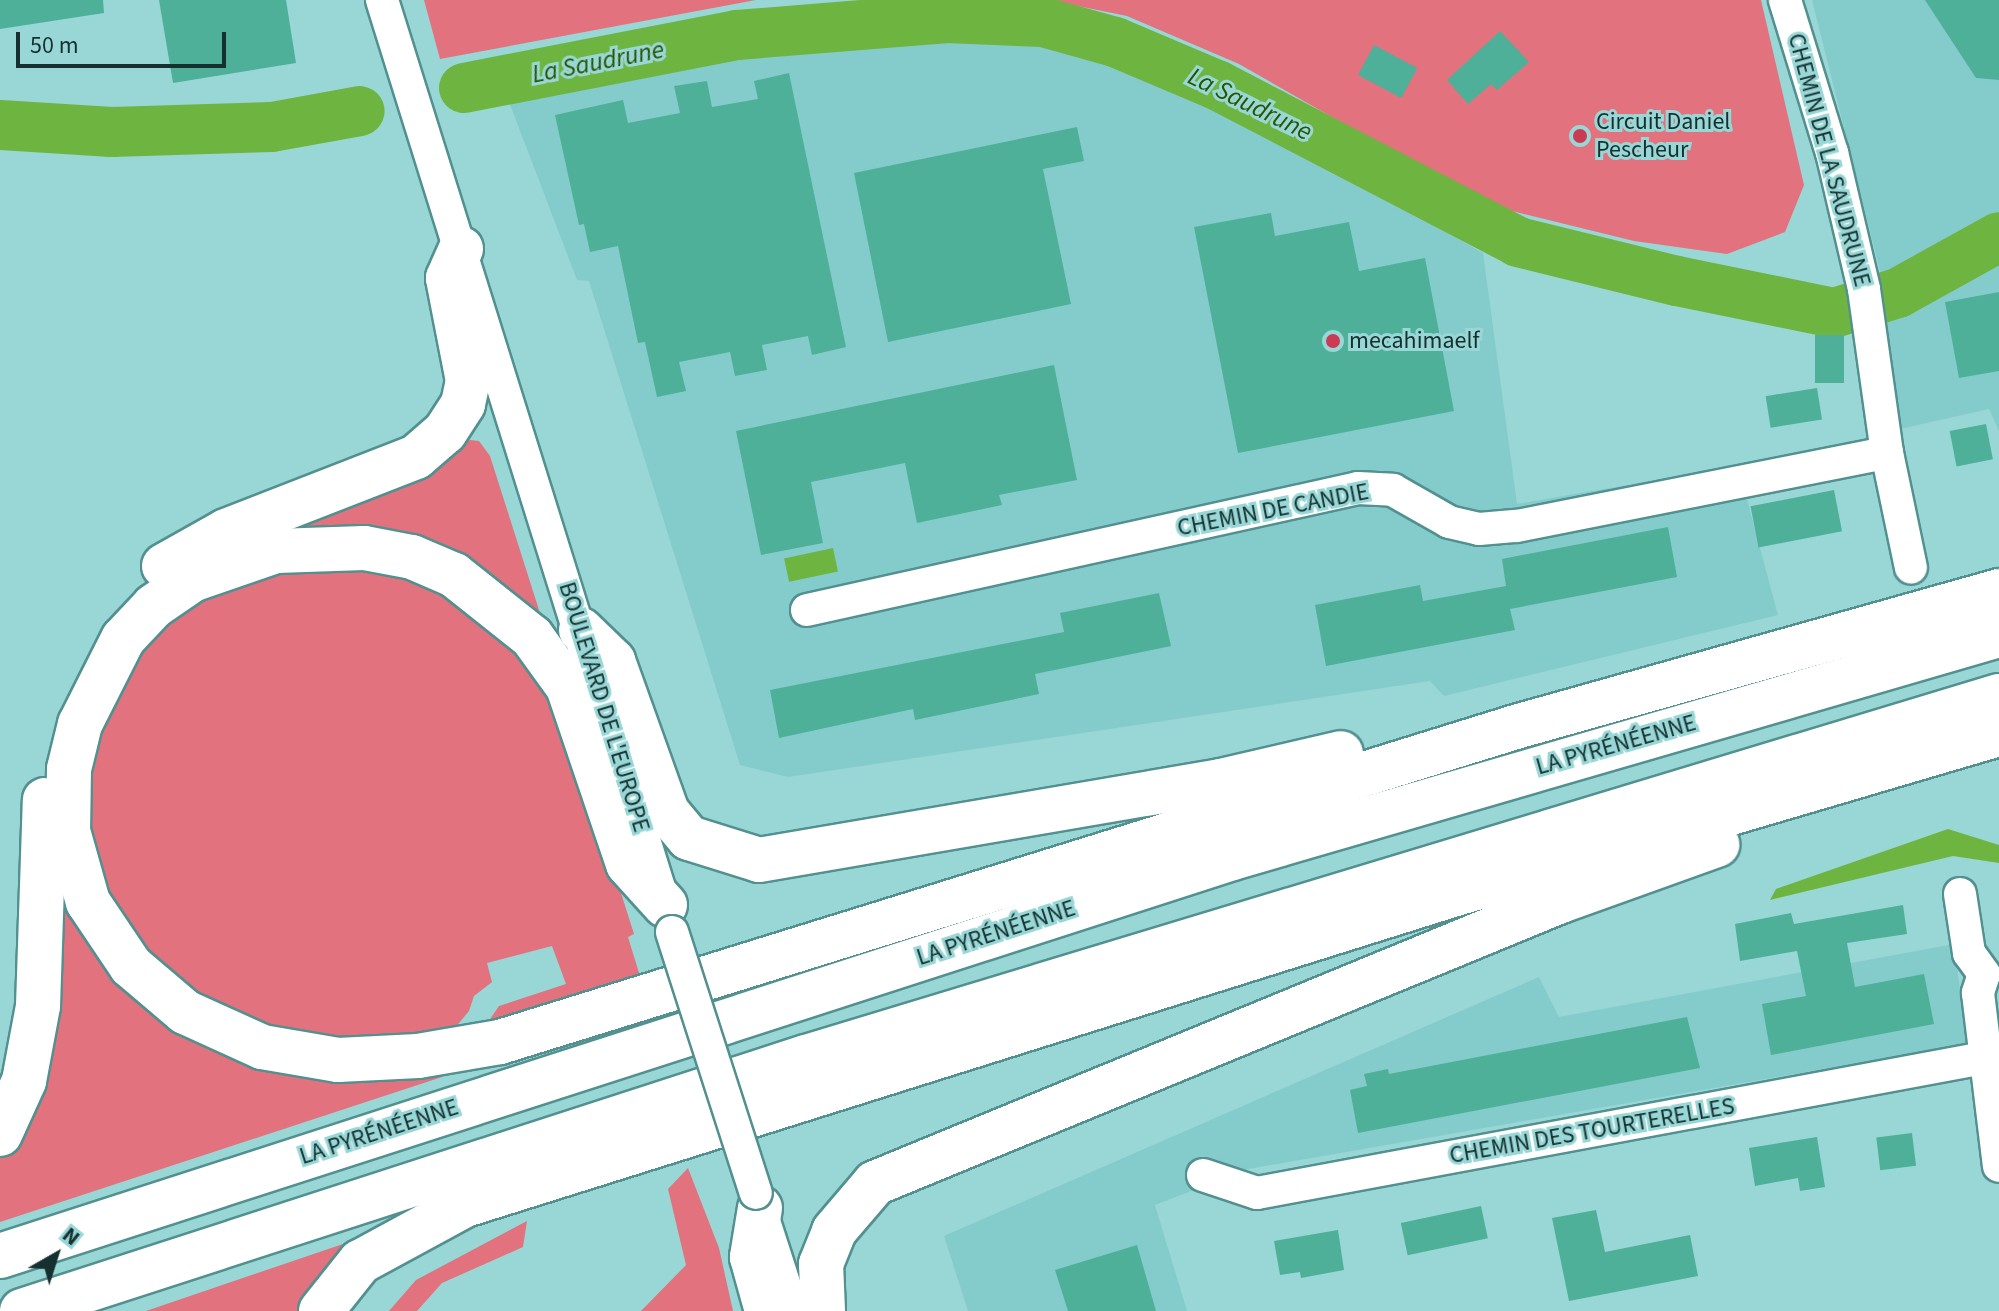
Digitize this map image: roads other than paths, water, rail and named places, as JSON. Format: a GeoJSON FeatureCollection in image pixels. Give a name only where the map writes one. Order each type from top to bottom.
{"type":"FeatureCollection","features":[{"type":"Feature","properties":{"kind":"highway"},"geometry":{"type":"LineString","coordinates":[[0,1134],[24,1081],[38,1006],[45,784],[65,696],[82,654],[107,617],[172,560],[226,531],[416,457],[445,432],[463,404],[468,381],[448,278],[461,249]]}},
{"type":"Feature","properties":{"kind":"highway"},"geometry":{"type":"LineString","coordinates":[[668,918],[628,864],[573,700],[532,637],[454,575],[412,557],[364,548],[289,549],[235,562],[192,580],[154,606],[123,639],[80,724],[69,769],[68,831],[88,902],[131,966],[185,1012],[262,1047],[338,1060],[418,1056],[500,1042],[1519,726],[1999,591]]}},
{"type":"Feature","properties":{"kind":"highway"},"geometry":{"type":"LineString","coordinates":[[581,630],[613,661],[667,812],[689,838],[759,860],[1221,781],[1476,722],[1519,726]]}},
{"type":"Feature","properties":{"kind":"highway","name":"LA PYRÉNÉENNE"},"geometry":{"type":"LineString","coordinates":[[0,1256],[1232,858],[1999,635]]}},
{"type":"Feature","properties":{"kind":"highway"},"geometry":{"type":"LineString","coordinates":[[22,1311],[836,1047],[1999,696]]}},
{"type":"Feature","properties":{"kind":"highway"},"geometry":{"type":"LineString","coordinates":[[321,1311],[360,1262],[465,1205],[1459,893],[1999,734]]}},
{"type":"Feature","properties":{"kind":"highway"},"geometry":{"type":"LineString","coordinates":[[823,1311],[821,1264],[834,1231],[875,1183],[1563,900],[1885,785],[1920,755]]}},
{"type":"Feature","properties":{"kind":"highway"},"geometry":{"type":"LineString","coordinates":[[758,1201],[752,1257],[767,1311]]}},
{"type":"Feature","properties":{"kind":"street","name":"BOULEVARD DE L'EUROPE"},"geometry":{"type":"LineString","coordinates":[[382,0],[793,1311]]}},
{"type":"Feature","properties":{"kind":"street","name":"CHEMIN DE LA SAUDRUNE"},"geometry":{"type":"LineString","coordinates":[[1785,0],[1832,153],[1864,289],[1887,453]]}},
{"type":"Feature","properties":{"kind":"street"},"geometry":{"type":"LineString","coordinates":[[1887,453],[1911,568]]}},
{"type":"Feature","properties":{"kind":"street","name":"CHEMIN DE CANDIE"},"geometry":{"type":"LineString","coordinates":[[807,610],[1358,488],[1393,490],[1449,522],[1479,529],[1517,526],[1887,453]]}},
{"type":"Feature","properties":{"kind":"street"},"geometry":{"type":"LineString","coordinates":[[1960,894],[1969,953],[1992,971],[1978,993],[1999,1166]]}},
{"type":"Feature","properties":{"kind":"street","name":"CHEMIN DES TOURTERELLES"},"geometry":{"type":"LineString","coordinates":[[1203,1175],[1257,1193],[1984,1058]]}},
{"type":"Feature","properties":{"kind":"waterway","name":"La Saudrune"},"geometry":{"type":"LineString","coordinates":[[464,88],[737,35],[947,18],[1043,22],[1115,42],[1217,85],[1518,242],[1677,281],[1834,313],[1898,293],[1999,237]]}},
{"type":"Feature","properties":{"kind":"waterway","name":"La Saudrune"},"geometry":{"type":"LineString","coordinates":[[0,125],[112,132],[272,127],[360,111]]}},
{"type":"Feature","properties":{"kind":"place","name":"Circuit Daniel Pescheur"},"geometry":{"type":"Point","coordinates":[1580,136]}},
{"type":"Feature","properties":{"kind":"place","name":"mecahimaelf"},"geometry":{"type":"Point","coordinates":[1333,341]}}]}
